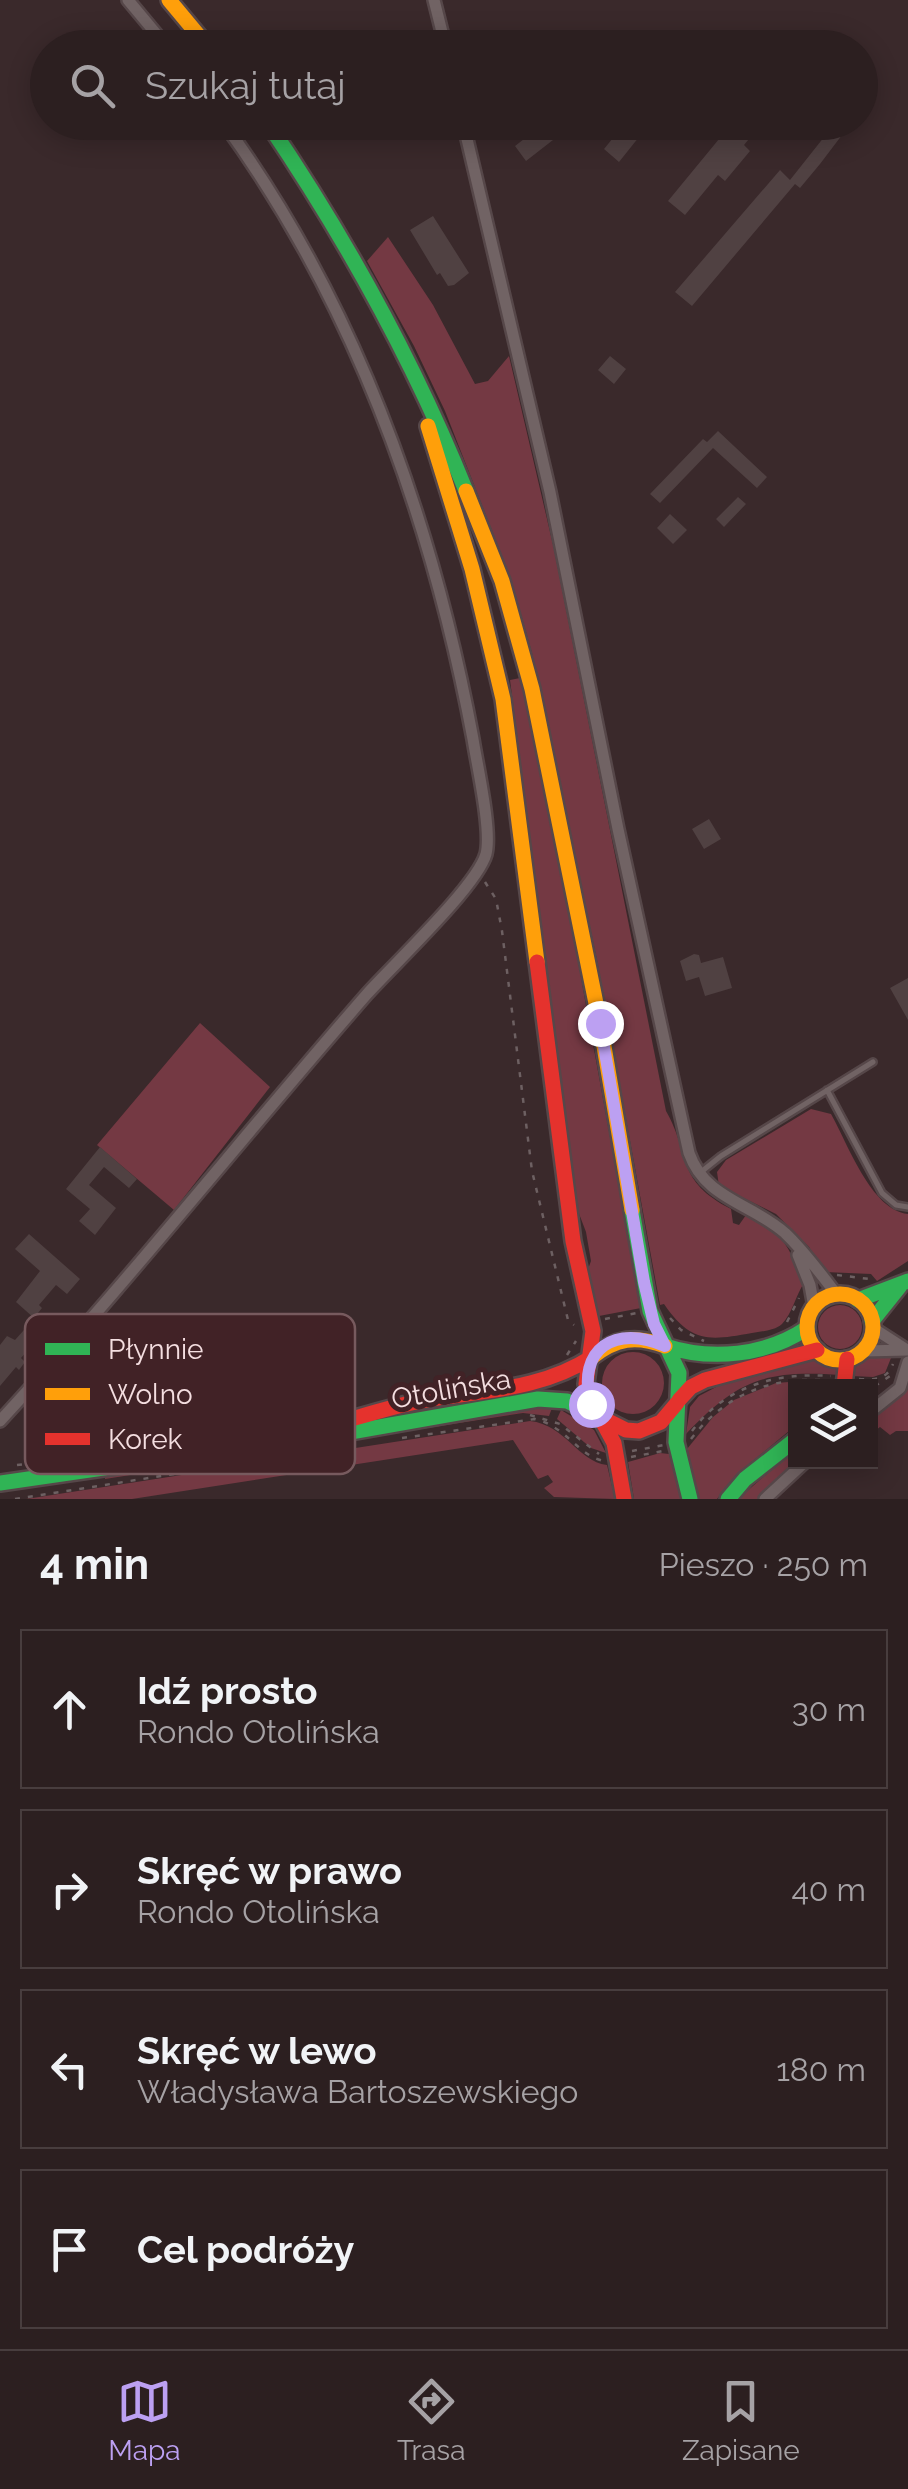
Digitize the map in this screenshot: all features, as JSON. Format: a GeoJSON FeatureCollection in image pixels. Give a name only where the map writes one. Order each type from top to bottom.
{"type":"FeatureCollection","features":[{"type":"Feature","properties":{"kind":"main road"},"geometry":{"type":"LineString","coordinates":[[169,0],[194,30]]}},
{"type":"Feature","properties":{"kind":"main road"},"geometry":{"type":"LineString","coordinates":[[279,140],[362,274],[450,452],[502,581],[532,688],[600,1023],[644,1282],[654,1324],[679,1373],[676,1442],[690,1499]]}},
{"type":"Feature","properties":{"kind":"main road"},"geometry":{"type":"LineString","coordinates":[[418,392],[472,569],[503,700],[571,1228],[592,1322],[592,1357],[586,1384],[591,1404],[616,1454],[624,1499]]}},
{"type":"Feature","properties":{"kind":"main road"},"geometry":{"type":"LineString","coordinates":[[858,1300],[904,1284]]}},
{"type":"Feature","properties":{"kind":"main road"},"geometry":{"type":"LineString","coordinates":[[872,1324],[904,1284]]}},
{"type":"Feature","properties":{"kind":"main road"},"geometry":{"type":"LineString","coordinates":[[592,1357],[622,1337],[642,1337],[697,1356],[780,1343],[794,1339],[808,1328],[814,1308],[837,1294],[858,1300],[867,1309],[872,1324],[870,1340],[862,1351],[847,1359],[830,1358],[816,1350],[808,1328]]}},
{"type":"Feature","properties":{"kind":"main road"},"geometry":{"type":"LineString","coordinates":[[600,1417],[614,1426],[639,1431],[661,1422],[692,1386],[705,1380],[816,1350]]}},
{"type":"Feature","properties":{"kind":"main road","name":"Otolińska"},"geometry":{"type":"LineString","coordinates":[[355,1418],[385,1409],[552,1379],[592,1357]]}},
{"type":"Feature","properties":{"kind":"main road"},"geometry":{"type":"LineString","coordinates":[[845,1379],[847,1359]]}},
{"type":"Feature","properties":{"kind":"main road","name":"Otolińska"},"geometry":{"type":"LineString","coordinates":[[355,1430],[546,1399],[582,1406],[600,1417]]}},
{"type":"Feature","properties":{"kind":"main road"},"geometry":{"type":"LineString","coordinates":[[728,1499],[745,1479],[788,1445]]}},
{"type":"Feature","properties":{"kind":"main road","name":"Otolińska"},"geometry":{"type":"LineString","coordinates":[[0,1484],[76,1474]]}},
{"type":"Feature","properties":{"kind":"street"},"geometry":{"type":"LineString","coordinates":[[128,0],[153,30]]}},
{"type":"Feature","properties":{"kind":"street"},"geometry":{"type":"LineString","coordinates":[[434,0],[442,30]]}},
{"type":"Feature","properties":{"kind":"street"},"geometry":{"type":"LineString","coordinates":[[93,1314],[476,874],[486,853],[469,719],[432,558],[392,439],[348,337],[298,242],[234,140]]}},
{"type":"Feature","properties":{"kind":"street"},"geometry":{"type":"LineString","coordinates":[[468,140],[550,492],[689,1152],[699,1174],[718,1194],[764,1217],[792,1242],[837,1294]]}},
{"type":"Feature","properties":{"kind":"street"},"geometry":{"type":"LineString","coordinates":[[792,1242],[810,1285],[814,1308]]}},
{"type":"Feature","properties":{"kind":"street"},"geometry":{"type":"LineString","coordinates":[[872,1324],[904,1350]]}},
{"type":"Feature","properties":{"kind":"street"},"geometry":{"type":"LineString","coordinates":[[862,1351],[904,1350]]}},
{"type":"Feature","properties":{"kind":"street"},"geometry":{"type":"LineString","coordinates":[[878,1406],[900,1388],[908,1362]]}},
{"type":"Feature","properties":{"kind":"street"},"geometry":{"type":"LineString","coordinates":[[0,1421],[25,1392]]}},
{"type":"Feature","properties":{"kind":"street"},"geometry":{"type":"LineString","coordinates":[[765,1499],[798,1469]]}},
{"type":"Feature","properties":{"kind":"lane"},"geometry":{"type":"LineString","coordinates":[[699,1174],[721,1156],[874,1062]]}},
{"type":"Feature","properties":{"kind":"lane"},"geometry":{"type":"LineString","coordinates":[[828,1090],[882,1193],[896,1205],[908,1207]]}},
{"type":"Feature","properties":{"kind":"path"},"geometry":{"type":"LineString","coordinates":[[476,874],[496,899],[532,1171],[568,1320],[578,1326]]}},
{"type":"Feature","properties":{"kind":"path"},"geometry":{"type":"LineString","coordinates":[[876,1379],[892,1368],[904,1350]]}},
{"type":"Feature","properties":{"kind":"path"},"geometry":{"type":"LineString","coordinates":[[398,1435],[536,1415],[560,1424],[596,1454],[616,1454],[686,1439],[716,1406],[755,1384],[791,1375],[822,1379]]}},
{"type":"Feature","properties":{"kind":"path"},"geometry":{"type":"LineString","coordinates":[[18,1465],[25,1464]]}},
{"type":"Feature","properties":{"kind":"path"},"geometry":{"type":"LineString","coordinates":[[17,1495],[128,1474]]}},
{"type":"Feature","properties":{"kind":"shaded area"},"geometry":{"type":"Polygon","coordinates":[[[388,237],[433,305],[475,384],[488,381],[509,356],[554,549],[666,1111],[687,1166],[701,1188],[731,1209],[733,1223],[739,1225],[746,1215],[768,1225],[795,1261],[804,1283],[785,1320],[772,1329],[723,1337],[702,1336],[683,1326],[664,1304],[660,1305],[597,960],[532,653],[511,579],[445,411],[367,261],[388,237]]]}},
{"type":"Feature","properties":{"kind":"shaded area"},"geometry":{"type":"Polygon","coordinates":[[[520,678],[556,840],[641,1308],[599,1316],[587,1272],[591,1261],[586,1232],[578,1211],[510,680],[520,678]]]}},
{"type":"Feature","properties":{"kind":"shaded area"},"geometry":{"type":"Polygon","coordinates":[[[200,1023],[270,1087],[174,1210],[97,1145],[200,1023]]]}},
{"type":"Feature","properties":{"kind":"shaded area"},"geometry":{"type":"Polygon","coordinates":[[[811,1109],[831,1114],[872,1189],[895,1210],[908,1214],[908,1261],[877,1281],[871,1274],[825,1272],[809,1247],[776,1214],[719,1186],[717,1172],[726,1160],[811,1109]]]}},
{"type":"Feature","properties":{"kind":"shaded area"},"geometry":{"type":"Polygon","coordinates":[[[840,1305],[856,1311],[862,1327],[856,1343],[840,1349],[824,1343],[818,1327],[824,1311],[840,1305]]]}},
{"type":"Feature","properties":{"kind":"shaded area"},"geometry":{"type":"Polygon","coordinates":[[[633,1352],[655,1361],[664,1383],[655,1405],[633,1414],[611,1405],[602,1383],[611,1361],[633,1352]]]}},
{"type":"Feature","properties":{"kind":"shaded area"},"geometry":{"type":"Polygon","coordinates":[[[883,1355],[891,1358],[885,1373],[851,1376],[862,1359],[883,1355]]]}},
{"type":"Feature","properties":{"kind":"shaded area"},"geometry":{"type":"Polygon","coordinates":[[[818,1357],[841,1365],[840,1375],[791,1375],[754,1382],[721,1401],[686,1434],[690,1407],[699,1396],[720,1385],[818,1357]]]}},
{"type":"Feature","properties":{"kind":"shaded area"},"geometry":{"type":"Polygon","coordinates":[[[788,1382],[788,1432],[736,1475],[717,1499],[698,1499],[687,1449],[713,1417],[734,1400],[788,1382]]]}},
{"type":"Feature","properties":{"kind":"shaded area"},"geometry":{"type":"Polygon","coordinates":[[[908,1387],[908,1431],[890,1435],[878,1429],[878,1415],[908,1387]]]}},
{"type":"Feature","properties":{"kind":"shaded area"},"geometry":{"type":"Polygon","coordinates":[[[552,1408],[549,1416],[523,1413],[355,1440],[355,1436],[552,1408]]]}},
{"type":"Feature","properties":{"kind":"shaded area"},"geometry":{"type":"Polygon","coordinates":[[[561,1410],[594,1430],[606,1453],[591,1448],[557,1419],[561,1410]]]}},
{"type":"Feature","properties":{"kind":"shaded area"},"geometry":{"type":"Polygon","coordinates":[[[530,1421],[553,1429],[587,1457],[607,1465],[615,1499],[554,1497],[544,1488],[553,1482],[548,1475],[538,1479],[513,1440],[355,1464],[355,1448],[530,1421]]]}},
{"type":"Feature","properties":{"kind":"shaded area"},"geometry":{"type":"Polygon","coordinates":[[[669,1454],[681,1499],[634,1499],[628,1462],[669,1454]]]}},
{"type":"Feature","properties":{"kind":"shaded area"},"geometry":{"type":"Polygon","coordinates":[[[788,1455],[790,1469],[758,1499],[738,1499],[788,1455]]]}},
{"type":"Feature","properties":{"kind":"shaded area"},"geometry":{"type":"Polygon","coordinates":[[[111,1474],[137,1474],[105,1479],[105,1475],[111,1474]]]}},
{"type":"Feature","properties":{"kind":"shaded area"},"geometry":{"type":"Polygon","coordinates":[[[188,1474],[293,1474],[132,1499],[26,1499],[188,1474]]]}},
{"type":"Feature","properties":{"kind":"building"},"geometry":{"type":"Polygon","coordinates":[[[523,140],[553,140],[526,161],[515,146],[523,140]]]}},
{"type":"Feature","properties":{"kind":"building"},"geometry":{"type":"Polygon","coordinates":[[[611,140],[637,140],[619,162],[604,149],[611,140]]]}},
{"type":"Feature","properties":{"kind":"building"},"geometry":{"type":"Polygon","coordinates":[[[718,140],[748,140],[744,145],[750,151],[725,181],[718,175],[685,215],[668,201],[718,140]]]}},
{"type":"Feature","properties":{"kind":"building"},"geometry":{"type":"Polygon","coordinates":[[[822,140],[838,140],[800,188],[795,184],[692,306],[675,292],[780,170],[790,180],[822,140]]]}},
{"type":"Feature","properties":{"kind":"building"},"geometry":{"type":"Polygon","coordinates":[[[433,216],[469,273],[454,285],[448,286],[440,273],[437,275],[410,230],[433,216]]]}},
{"type":"Feature","properties":{"kind":"building"},"geometry":{"type":"Polygon","coordinates":[[[610,356],[626,369],[614,384],[598,370],[610,356]]]}},
{"type":"Feature","properties":{"kind":"building"},"geometry":{"type":"Polygon","coordinates":[[[718,431],[767,477],[757,488],[713,448],[660,503],[650,494],[703,439],[707,442],[718,431]]]}},
{"type":"Feature","properties":{"kind":"building"},"geometry":{"type":"Polygon","coordinates":[[[738,497],[746,504],[724,527],[716,519],[738,497]]]}},
{"type":"Feature","properties":{"kind":"building"},"geometry":{"type":"Polygon","coordinates":[[[670,514],[687,530],[673,544],[657,528],[670,514]]]}},
{"type":"Feature","properties":{"kind":"building"},"geometry":{"type":"Polygon","coordinates":[[[709,819],[721,839],[704,849],[692,829],[709,819]]]}},
{"type":"Feature","properties":{"kind":"building"},"geometry":{"type":"Polygon","coordinates":[[[699,955],[701,963],[723,957],[732,988],[705,996],[699,977],[686,981],[680,961],[699,955]]]}},
{"type":"Feature","properties":{"kind":"building"},"geometry":{"type":"Polygon","coordinates":[[[908,978],[908,1020],[890,988],[908,978]]]}},
{"type":"Feature","properties":{"kind":"building"},"geometry":{"type":"Polygon","coordinates":[[[100,1147],[137,1179],[129,1188],[104,1167],[89,1185],[116,1208],[95,1235],[79,1221],[90,1209],[66,1189],[100,1147]]]}},
{"type":"Feature","properties":{"kind":"building"},"geometry":{"type":"Polygon","coordinates":[[[29,1234],[80,1279],[67,1294],[56,1285],[39,1305],[42,1308],[37,1314],[30,1314],[16,1302],[40,1271],[15,1249],[29,1234]]]}},
{"type":"Feature","properties":{"kind":"building"},"geometry":{"type":"Polygon","coordinates":[[[25,1329],[25,1353],[21,1358],[25,1362],[0,1386],[0,1345],[7,1336],[15,1340],[25,1329]]]}},
{"type":"Feature","properties":{"kind":"traffic: fast"},"geometry":{"type":"LineString","coordinates":[[279,140],[376,301],[424,395],[466,491]]}},
{"type":"Feature","properties":{"kind":"traffic: fast"},"geometry":{"type":"LineString","coordinates":[[632,1210],[650,1311],[679,1373],[676,1442],[690,1499]]}},
{"type":"Feature","properties":{"kind":"traffic: fast"},"geometry":{"type":"LineString","coordinates":[[858,1300],[908,1281]]}},
{"type":"Feature","properties":{"kind":"traffic: fast"},"geometry":{"type":"LineString","coordinates":[[872,1321],[900,1286]]}},
{"type":"Feature","properties":{"kind":"traffic: fast"},"geometry":{"type":"LineString","coordinates":[[665,1346],[701,1353],[738,1353],[774,1345],[807,1328]]}},
{"type":"Feature","properties":{"kind":"traffic: fast"},"geometry":{"type":"LineString","coordinates":[[355,1431],[538,1399],[567,1401],[600,1417]]}},
{"type":"Feature","properties":{"kind":"traffic: fast"},"geometry":{"type":"LineString","coordinates":[[728,1499],[745,1479],[788,1445]]}},
{"type":"Feature","properties":{"kind":"traffic: fast"},"geometry":{"type":"LineString","coordinates":[[0,1483],[62,1474]]}},
{"type":"Feature","properties":{"kind":"traffic: slow"},"geometry":{"type":"LineString","coordinates":[[169,0],[194,30]]}},
{"type":"Feature","properties":{"kind":"traffic: slow"},"geometry":{"type":"LineString","coordinates":[[428,426],[472,569],[503,699],[537,962]]}},
{"type":"Feature","properties":{"kind":"traffic: slow"},"geometry":{"type":"LineString","coordinates":[[466,491],[502,581],[532,689],[600,1023],[632,1210]]}},
{"type":"Feature","properties":{"kind":"traffic: slow"},"geometry":{"type":"LineString","coordinates":[[840,1294],[863,1304],[873,1327],[863,1350],[840,1360],[817,1350],[807,1327],[817,1304],[840,1294]]}},
{"type":"Feature","properties":{"kind":"traffic: slow"},"geometry":{"type":"LineString","coordinates":[[592,1357],[627,1340],[665,1346]]}},
{"type":"Feature","properties":{"kind":"traffic: jam"},"geometry":{"type":"LineString","coordinates":[[537,962],[573,1241],[593,1331],[586,1384],[589,1394],[600,1417],[626,1430],[639,1431],[661,1422],[677,1403]]}},
{"type":"Feature","properties":{"kind":"traffic: jam"},"geometry":{"type":"LineString","coordinates":[[679,1400],[705,1380],[817,1350]]}},
{"type":"Feature","properties":{"kind":"traffic: jam"},"geometry":{"type":"LineString","coordinates":[[355,1419],[413,1403],[533,1382],[592,1357]]}},
{"type":"Feature","properties":{"kind":"traffic: jam"},"geometry":{"type":"LineString","coordinates":[[845,1379],[847,1359]]}},
{"type":"Feature","properties":{"kind":"traffic: jam"},"geometry":{"type":"LineString","coordinates":[[600,1417],[614,1443],[624,1499]]}},
{"type":"Feature","properties":{"kind":"route"},"geometry":{"type":"LineString","coordinates":[[591,1404],[586,1384],[592,1357],[602,1348],[614,1340],[633,1336],[665,1346],[654,1324],[644,1282],[600,1023]]}}]}
